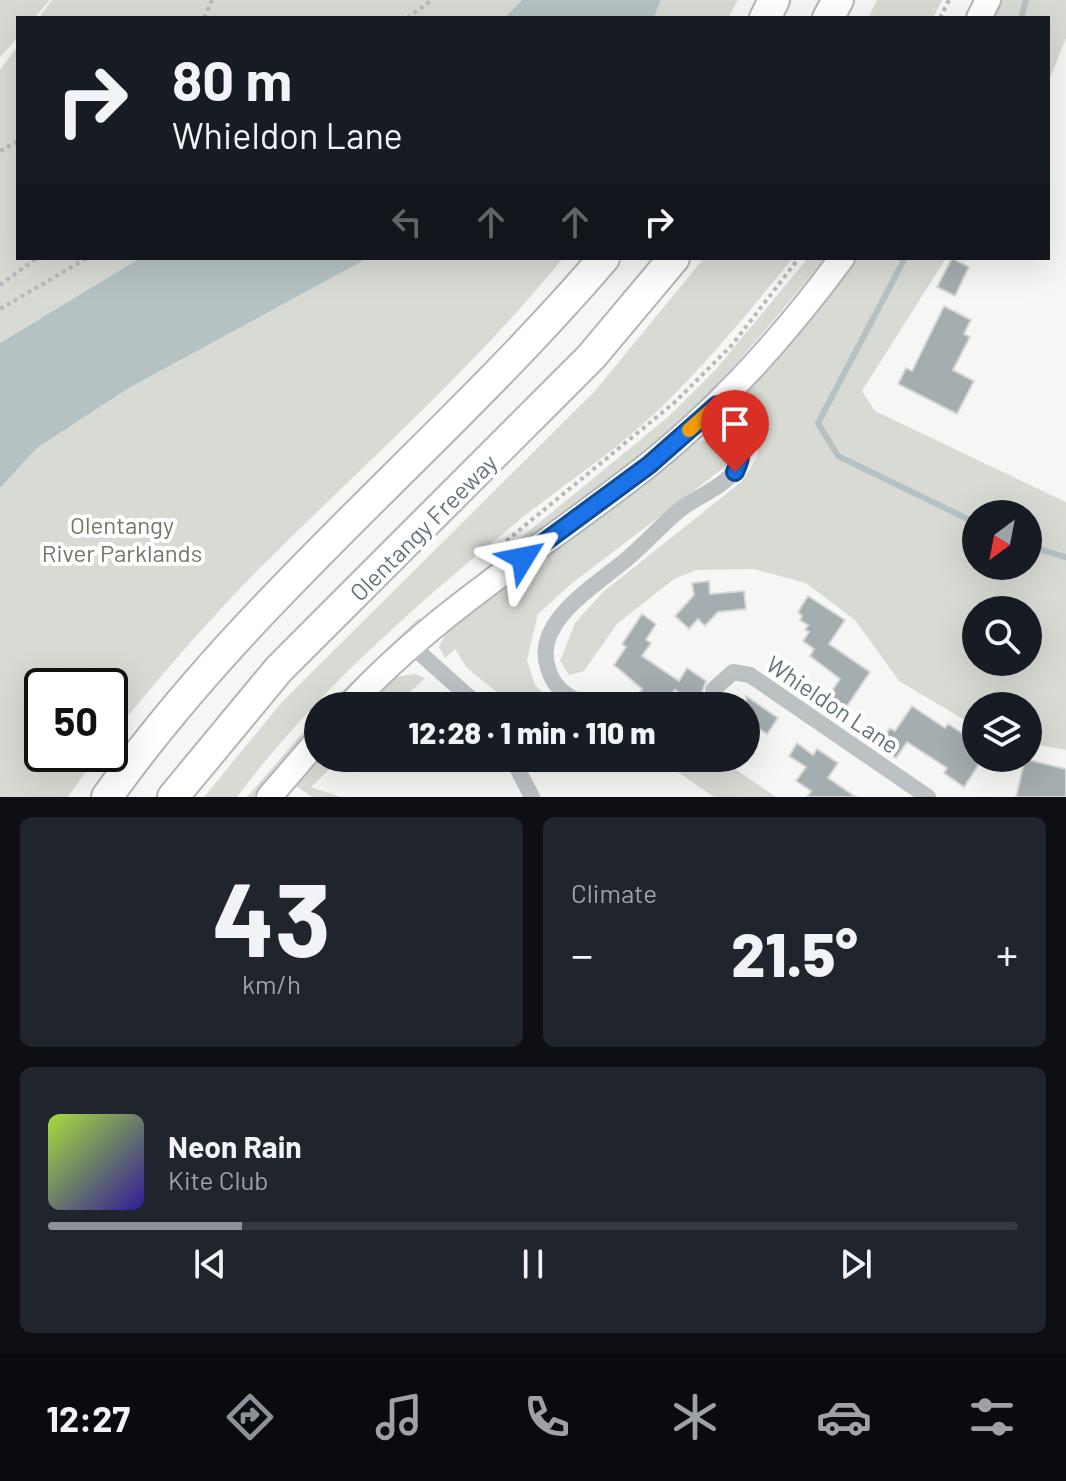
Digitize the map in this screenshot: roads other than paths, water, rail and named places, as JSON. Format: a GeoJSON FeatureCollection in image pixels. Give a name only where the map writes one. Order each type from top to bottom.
{"type":"FeatureCollection","features":[{"type":"Feature","properties":{"kind":"highway"},"geometry":{"type":"LineString","coordinates":[[107,797],[145,743],[239,633],[468,406],[551,320],[602,260]]}},
{"type":"Feature","properties":{"kind":"highway","name":"Olentangy Freeway"},"geometry":{"type":"LineString","coordinates":[[173,797],[279,669],[591,357],[672,260]]}},
{"type":"Feature","properties":{"kind":"main road"},"geometry":{"type":"LineString","coordinates":[[352,692],[469,598],[649,465],[717,405],[813,297],[841,260]]}},
{"type":"Feature","properties":{"kind":"main road"},"geometry":{"type":"LineString","coordinates":[[269,797],[304,756]]}},
{"type":"Feature","properties":{"kind":"street"},"geometry":{"type":"LineString","coordinates":[[565,692],[549,674],[544,648],[549,633],[566,611],[681,509],[735,472],[741,458],[742,443],[737,428],[717,405]]}},
{"type":"Feature","properties":{"kind":"street"},"geometry":{"type":"LineString","coordinates":[[412,646],[463,692]]}},
{"type":"Feature","properties":{"kind":"street","name":"Whieldon Lane"},"geometry":{"type":"LineString","coordinates":[[712,692],[733,672],[750,675],[928,797]]}},
{"type":"Feature","properties":{"kind":"street"},"geometry":{"type":"LineString","coordinates":[[519,772],[532,797]]}},
{"type":"Feature","properties":{"kind":"waterway"},"geometry":{"type":"LineString","coordinates":[[1022,16],[1026,0]]}},
{"type":"Feature","properties":{"kind":"waterway"},"geometry":{"type":"LineString","coordinates":[[904,260],[818,423],[838,456],[962,516]]}},
{"type":"Feature","properties":{"kind":"waterway"},"geometry":{"type":"LineString","coordinates":[[1042,550],[1066,557]]}},
{"type":"Feature","properties":{"kind":"park label","name":"Olentangy River Parklands"},"geometry":{"type":"Point","coordinates":[122,538]}}]}
